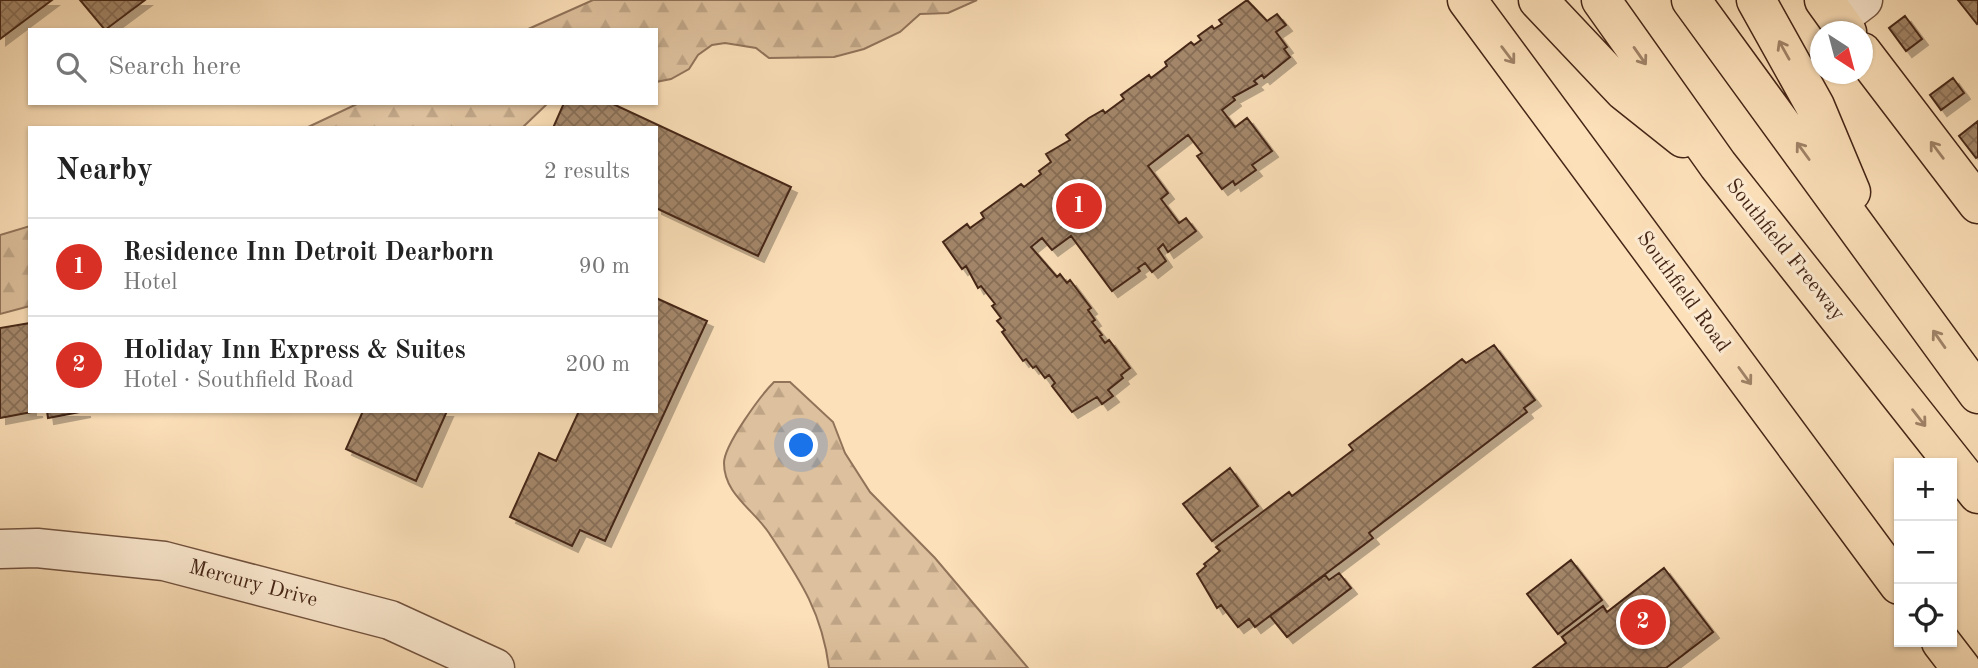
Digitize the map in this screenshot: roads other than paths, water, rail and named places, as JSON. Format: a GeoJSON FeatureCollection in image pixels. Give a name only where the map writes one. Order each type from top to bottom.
{"type":"FeatureCollection","features":[{"type":"Feature","properties":{"kind":"main road","name":"Southfield Road"},"geometry":{"type":"LineString","coordinates":[[1467,0],[1898,584]]}},
{"type":"Feature","properties":{"kind":"main road"},"geometry":{"type":"LineString","coordinates":[[1538,0],[1624,91],[1718,165]]}},
{"type":"Feature","properties":{"kind":"main road","name":"Southfield Freeway"},"geometry":{"type":"LineString","coordinates":[[1601,0],[1718,165],[1978,494]]}},
{"type":"Feature","properties":{"kind":"main road"},"geometry":{"type":"LineString","coordinates":[[1691,0],[1873,245],[1978,394]]}},
{"type":"Feature","properties":{"kind":"main road"},"geometry":{"type":"LineString","coordinates":[[1756,0],[1815,106],[1873,245]]}},
{"type":"Feature","properties":{"kind":"main road"},"geometry":{"type":"LineString","coordinates":[[1873,65],[1978,204]]}},
{"type":"Feature","properties":{"kind":"main road"},"geometry":{"type":"LineString","coordinates":[[1945,647],[1961,668]]}},
{"type":"Feature","properties":{"kind":"street","name":"Mercury Drive"},"geometry":{"type":"LineString","coordinates":[[0,549],[37,548],[164,561],[390,620],[495,668]]}},
{"type":"Feature","properties":{"kind":"place","name":"Residence Inn Detroit Dearborn"},"geometry":{"type":"Point","coordinates":[1079,206]}},
{"type":"Feature","properties":{"kind":"place","name":"Holiday Inn Express & Suites"},"geometry":{"type":"Point","coordinates":[1643,622]}}]}
